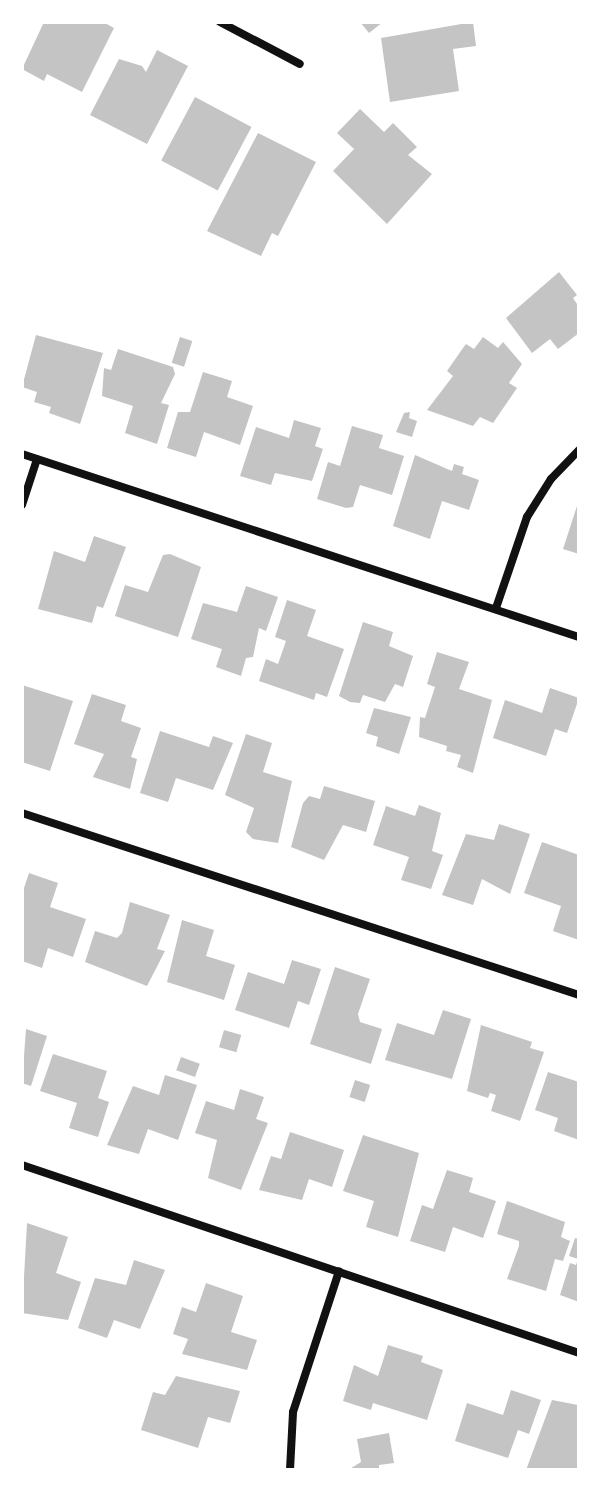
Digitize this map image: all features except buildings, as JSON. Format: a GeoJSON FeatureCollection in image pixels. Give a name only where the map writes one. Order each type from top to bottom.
{"type":"FeatureCollection","features":[{"type":"Feature","properties":{"kind":"street"},"geometry":{"type":"LineString","coordinates":[[220,22],[300,64]]}},
{"type":"Feature","properties":{"kind":"street"},"geometry":{"type":"LineString","coordinates":[[496,608],[527,517],[551,479],[579,450]]}},
{"type":"Feature","properties":{"kind":"street"},"geometry":{"type":"LineString","coordinates":[[22,454],[579,637]]}},
{"type":"Feature","properties":{"kind":"street"},"geometry":{"type":"LineString","coordinates":[[22,505],[37,459]]}},
{"type":"Feature","properties":{"kind":"street"},"geometry":{"type":"LineString","coordinates":[[22,813],[579,995]]}},
{"type":"Feature","properties":{"kind":"street"},"geometry":{"type":"LineString","coordinates":[[22,1165],[579,1353]]}},
{"type":"Feature","properties":{"kind":"street"},"geometry":{"type":"LineString","coordinates":[[290,1470],[293,1412],[339,1271]]}}]}
